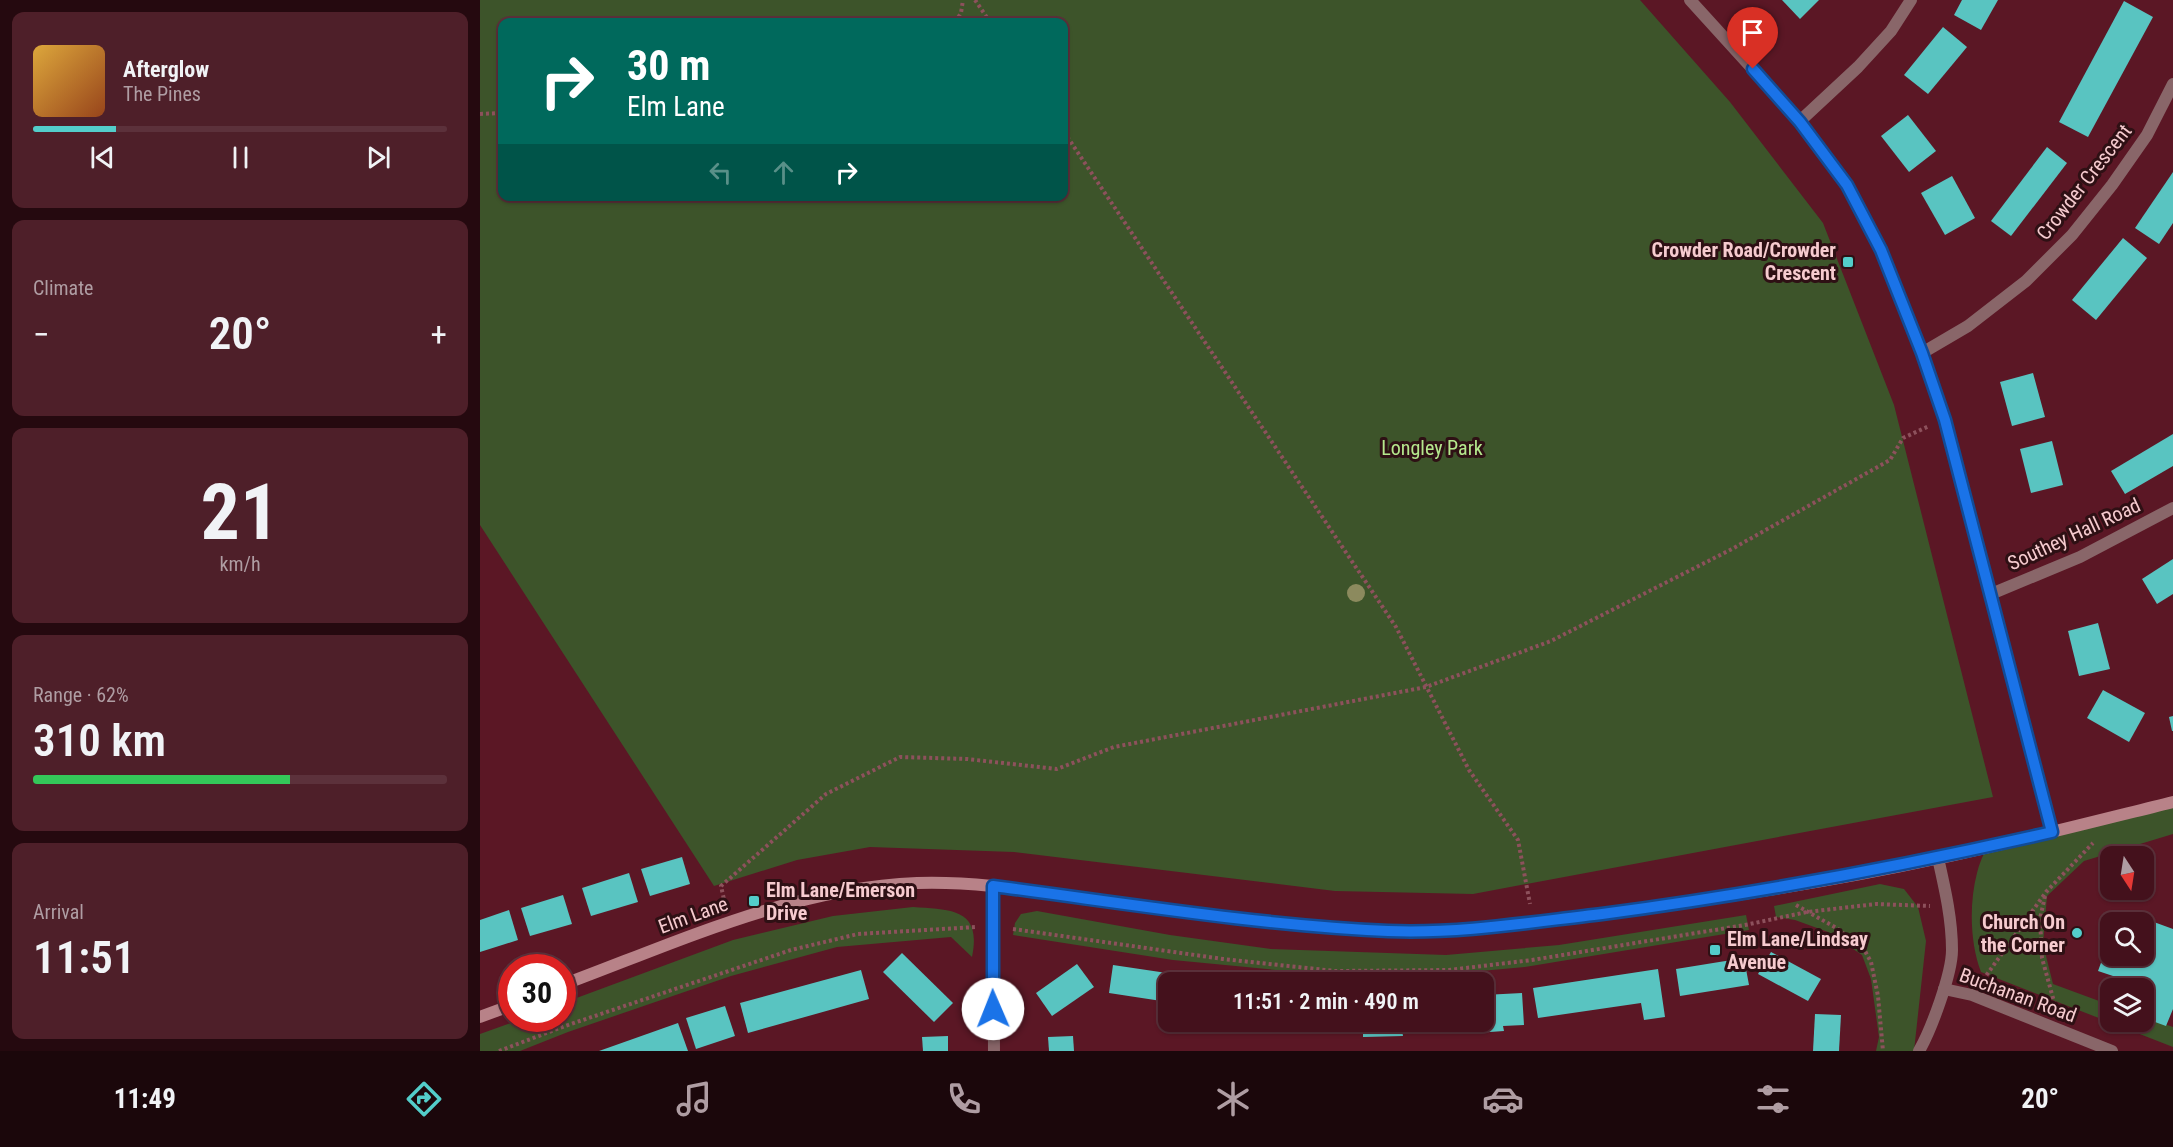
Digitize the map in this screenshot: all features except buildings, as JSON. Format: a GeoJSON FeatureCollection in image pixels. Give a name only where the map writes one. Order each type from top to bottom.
{"type":"FeatureCollection","features":[{"type":"Feature","properties":{"kind":"street"},"geometry":{"type":"LineString","coordinates":[[1690,0],[1800,122],[1847,185],[1881,250],[1922,353],[1945,420],[2052,832]]}},
{"type":"Feature","properties":{"kind":"street"},"geometry":{"type":"LineString","coordinates":[[1800,122],[1858,67],[1890,31],[1911,0]]}},
{"type":"Feature","properties":{"kind":"street","name":"Crowder Crescent"},"geometry":{"type":"LineString","coordinates":[[1922,353],[1968,326],[2026,281],[2072,235],[2112,185],[2147,135],[2173,84]]}},
{"type":"Feature","properties":{"kind":"street","name":"Southey Hall Road"},"geometry":{"type":"LineString","coordinates":[[1991,594],[2080,557],[2173,508]]}},
{"type":"Feature","properties":{"kind":"street","name":"Elm Lane"},"geometry":{"type":"LineString","coordinates":[[576,980],[728,922],[798,900],[857,888],[918,883],[993,886],[1303,924],[1389,931],[1476,929],[1692,902],[1770,889],[1938,858],[2173,802]]}},
{"type":"Feature","properties":{"kind":"street"},"geometry":{"type":"LineString","coordinates":[[1919,1051],[1944,988],[1952,952],[1949,907],[1938,858]]}},
{"type":"Feature","properties":{"kind":"street"},"geometry":{"type":"LineString","coordinates":[[993,886],[994,1051]]}},
{"type":"Feature","properties":{"kind":"street","name":"Buchanan Road"},"geometry":{"type":"LineString","coordinates":[[1944,988],[1972,995],[2112,1051]]}},
{"type":"Feature","properties":{"kind":"street"},"geometry":{"type":"LineString","coordinates":[[480,1017],[498,1010]]}},
{"type":"Feature","properties":{"kind":"path"},"geometry":{"type":"LineString","coordinates":[[958,18],[963,0]]}},
{"type":"Feature","properties":{"kind":"path"},"geometry":{"type":"LineString","coordinates":[[975,0],[987,18]]}},
{"type":"Feature","properties":{"kind":"path"},"geometry":{"type":"LineString","coordinates":[[480,114],[498,113]]}},
{"type":"Feature","properties":{"kind":"path"},"geometry":{"type":"LineString","coordinates":[[1068,138],[1396,627],[1468,770],[1518,840],[1533,922]]}},
{"type":"Feature","properties":{"kind":"path"},"geometry":{"type":"LineString","coordinates":[[728,922],[721,886],[826,794],[900,757],[967,759],[1057,769],[1114,747],[1426,687],[1551,641],[1732,549],[1890,460],[1903,438],[1945,420]]}},
{"type":"Feature","properties":{"kind":"path"},"geometry":{"type":"LineString","coordinates":[[1972,995],[2046,892],[2121,815]]}},
{"type":"Feature","properties":{"kind":"path"},"geometry":{"type":"LineString","coordinates":[[1770,889],[1838,930],[1865,951],[1871,962],[1878,996],[1883,1051]]}},
{"type":"Feature","properties":{"kind":"path"},"geometry":{"type":"LineString","coordinates":[[2046,892],[2040,919],[2042,958],[2063,1033]]}},
{"type":"Feature","properties":{"kind":"path"},"geometry":{"type":"LineString","coordinates":[[499,1051],[565,1026],[791,950],[858,934],[992,926],[1222,959],[1335,971],[1449,970],[1532,960],[1745,925],[1807,912],[1876,903],[1949,907]]}},
{"type":"Feature","properties":{"kind":"green space","name":"Longley Park"},"geometry":{"type":"Polygon","coordinates":[[[480,0],[1640,0],[1730,102],[1823,223],[1894,405],[1993,797],[1473,894],[1335,891],[1014,852],[870,847],[797,860],[714,886],[480,525],[480,0]]]}},
{"type":"Feature","properties":{"kind":"green space"},"geometry":{"type":"Polygon","coordinates":[[[2173,803],[2173,834],[2133,846],[2100,846],[2100,856],[2084,861],[2047,896],[2043,944],[2053,984],[2100,1001],[2100,1018],[1981,972],[1973,936],[1972,910],[1974,885],[1987,847],[2173,803]]]}},
{"type":"Feature","properties":{"kind":"green space"},"geometry":{"type":"Polygon","coordinates":[[[1880,884],[1904,889],[1918,907],[1926,941],[1914,1051],[1876,1051],[1879,1037],[1871,979],[1862,955],[1828,932],[1795,920],[1776,917],[1774,906],[1880,884]]]}},
{"type":"Feature","properties":{"kind":"green space"},"geometry":{"type":"Polygon","coordinates":[[[913,907],[951,911],[968,920],[974,941],[972,957],[951,937],[837,947],[731,976],[576,1029],[576,998],[733,940],[833,916],[913,907]]]}},
{"type":"Feature","properties":{"kind":"green space"},"geometry":{"type":"Polygon","coordinates":[[[1037,911],[1170,935],[1271,949],[1446,955],[1559,945],[1746,915],[1749,930],[1525,967],[1470,972],[1297,972],[1173,960],[1013,935],[1015,923],[1021,914],[1037,911]]]}},
{"type":"Feature","properties":{"kind":"green space"},"geometry":{"type":"Polygon","coordinates":[[[2154,1020],[2173,1027],[2173,1047],[2135,1032],[2154,1032],[2154,1020]]]}},
{"type":"Feature","properties":{"kind":"green space"},"geometry":{"type":"Polygon","coordinates":[[[498,1028],[498,1032],[568,1032],[520,1051],[480,1051],[480,1034],[498,1028]]]}},
{"type":"Feature","properties":{"kind":"place","name":"Crowder Road/Crowder Crescent"},"geometry":{"type":"Point","coordinates":[1848,262]}},
{"type":"Feature","properties":{"kind":"place","name":"Elm Lane/Emerson Drive"},"geometry":{"type":"Point","coordinates":[754,901]}},
{"type":"Feature","properties":{"kind":"place","name":"Church On the Corner"},"geometry":{"type":"Point","coordinates":[2077,933]}},
{"type":"Feature","properties":{"kind":"place","name":"Elm Lane/Lindsay Avenue"},"geometry":{"type":"Point","coordinates":[1715,950]}},
{"type":"Feature","properties":{"kind":"route"},"geometry":{"type":"LineString","coordinates":[[993,1009],[993,886],[1303,924],[1389,931],[1476,929],[1692,902],[1819,881],[1938,858],[2052,832],[1945,420],[1922,353],[1881,250],[1847,185],[1800,122],[1753,69]]}}]}
